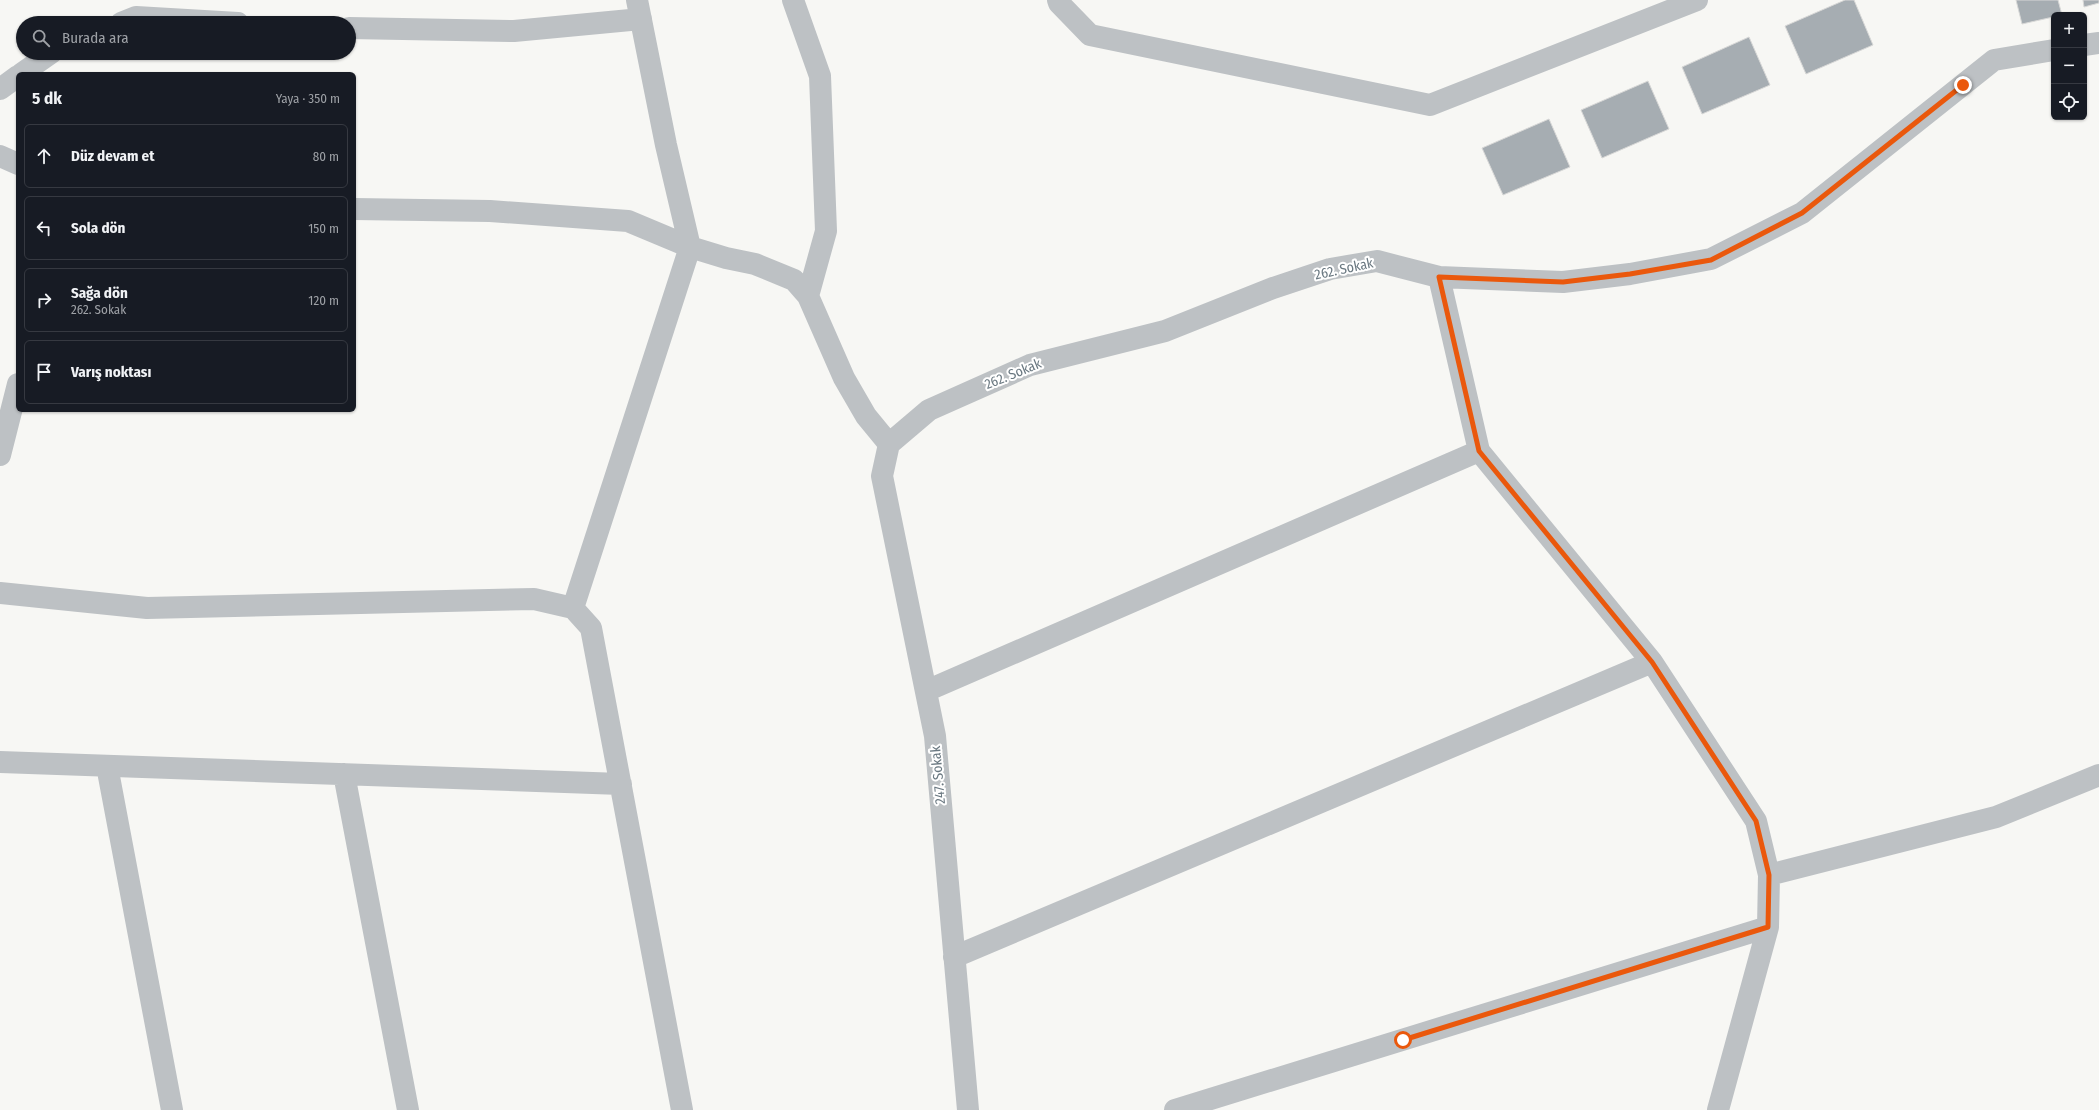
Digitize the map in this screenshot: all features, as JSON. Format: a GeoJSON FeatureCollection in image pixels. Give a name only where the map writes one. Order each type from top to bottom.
{"type":"FeatureCollection","features":[{"type":"Feature","properties":{"kind":"street"},"geometry":{"type":"LineString","coordinates":[[793,0],[820,76],[826,232],[808,296]]}},
{"type":"Feature","properties":{"kind":"street"},"geometry":{"type":"LineString","coordinates":[[1063,1],[1090,35],[1430,105],[1697,0]]}},
{"type":"Feature","properties":{"kind":"street"},"geometry":{"type":"LineString","coordinates":[[356,28],[514,31],[639,9],[666,145],[690,247],[573,608]]}},
{"type":"Feature","properties":{"kind":"street"},"geometry":{"type":"LineString","coordinates":[[2087,45],[2099,43]]}},
{"type":"Feature","properties":{"kind":"street","name":"262. Sokak"},"geometry":{"type":"LineString","coordinates":[[889,444],[928,410],[1030,365],[1165,331],[1274,288],[1330,269],[1377,260],[1439,277],[1563,282],[1630,274],[1711,260],[1802,213],[1994,60],[2051,50]]}},
{"type":"Feature","properties":{"kind":"street"},"geometry":{"type":"LineString","coordinates":[[24,72],[41,60]]}},
{"type":"Feature","properties":{"kind":"street"},"geometry":{"type":"LineString","coordinates":[[0,89],[16,77]]}},
{"type":"Feature","properties":{"kind":"street"},"geometry":{"type":"LineString","coordinates":[[0,156],[16,163]]}},
{"type":"Feature","properties":{"kind":"street"},"geometry":{"type":"LineString","coordinates":[[356,210],[490,211],[628,221],[690,247],[726,258],[755,264],[794,280],[808,296],[844,378],[866,416],[889,444]]}},
{"type":"Feature","properties":{"kind":"street"},"geometry":{"type":"LineString","coordinates":[[1439,277],[1479,451],[1652,662],[1756,821],[1769,875],[1768,927],[1718,1110]]}},
{"type":"Feature","properties":{"kind":"street"},"geometry":{"type":"LineString","coordinates":[[0,455],[16,392]]}},
{"type":"Feature","properties":{"kind":"street","name":"247. Sokak"},"geometry":{"type":"LineString","coordinates":[[889,444],[882,476],[935,736],[968,1110]]}},
{"type":"Feature","properties":{"kind":"street"},"geometry":{"type":"LineString","coordinates":[[926,691],[1479,451]]}},
{"type":"Feature","properties":{"kind":"street"},"geometry":{"type":"LineString","coordinates":[[0,593],[148,608],[534,599],[573,608],[591,628],[682,1110]]}},
{"type":"Feature","properties":{"kind":"street"},"geometry":{"type":"LineString","coordinates":[[954,957],[1652,662]]}},
{"type":"Feature","properties":{"kind":"street"},"geometry":{"type":"LineString","coordinates":[[0,762],[621,784]]}},
{"type":"Feature","properties":{"kind":"street"},"geometry":{"type":"LineString","coordinates":[[107,766],[172,1110]]}},
{"type":"Feature","properties":{"kind":"street"},"geometry":{"type":"LineString","coordinates":[[344,774],[408,1110]]}},
{"type":"Feature","properties":{"kind":"street"},"geometry":{"type":"LineString","coordinates":[[1769,875],[1996,817],[2099,775]]}},
{"type":"Feature","properties":{"kind":"street"},"geometry":{"type":"LineString","coordinates":[[1175,1110],[1768,927]]}},
{"type":"Feature","properties":{"kind":"building"},"geometry":{"type":"Polygon","coordinates":[[[1845,0],[1854,0],[1873,45],[1806,74],[1785,26],[1845,0]]]}},
{"type":"Feature","properties":{"kind":"building"},"geometry":{"type":"Polygon","coordinates":[[[2016,0],[2058,0],[2061,12],[2051,12],[2051,17],[2022,24],[2016,0]]]}},
{"type":"Feature","properties":{"kind":"building"},"geometry":{"type":"Polygon","coordinates":[[[2083,0],[2099,0],[2099,3],[2084,7],[2083,0]]]}},
{"type":"Feature","properties":{"kind":"building"},"geometry":{"type":"Polygon","coordinates":[[[1749,37],[1770,85],[1702,114],[1682,67],[1749,37]]]}},
{"type":"Feature","properties":{"kind":"building"},"geometry":{"type":"Polygon","coordinates":[[[1648,81],[1669,129],[1602,158],[1581,110],[1648,81]]]}},
{"type":"Feature","properties":{"kind":"building"},"geometry":{"type":"Polygon","coordinates":[[[1549,119],[1570,167],[1503,195],[1482,148],[1549,119]]]}},
{"type":"Feature","properties":{"kind":"route"},"geometry":{"type":"LineString","coordinates":[[1403,1040],[1768,927],[1769,875],[1756,821],[1652,662],[1479,451],[1439,277],[1563,282],[1630,274],[1711,260],[1802,213],[1963,85]]}}]}
